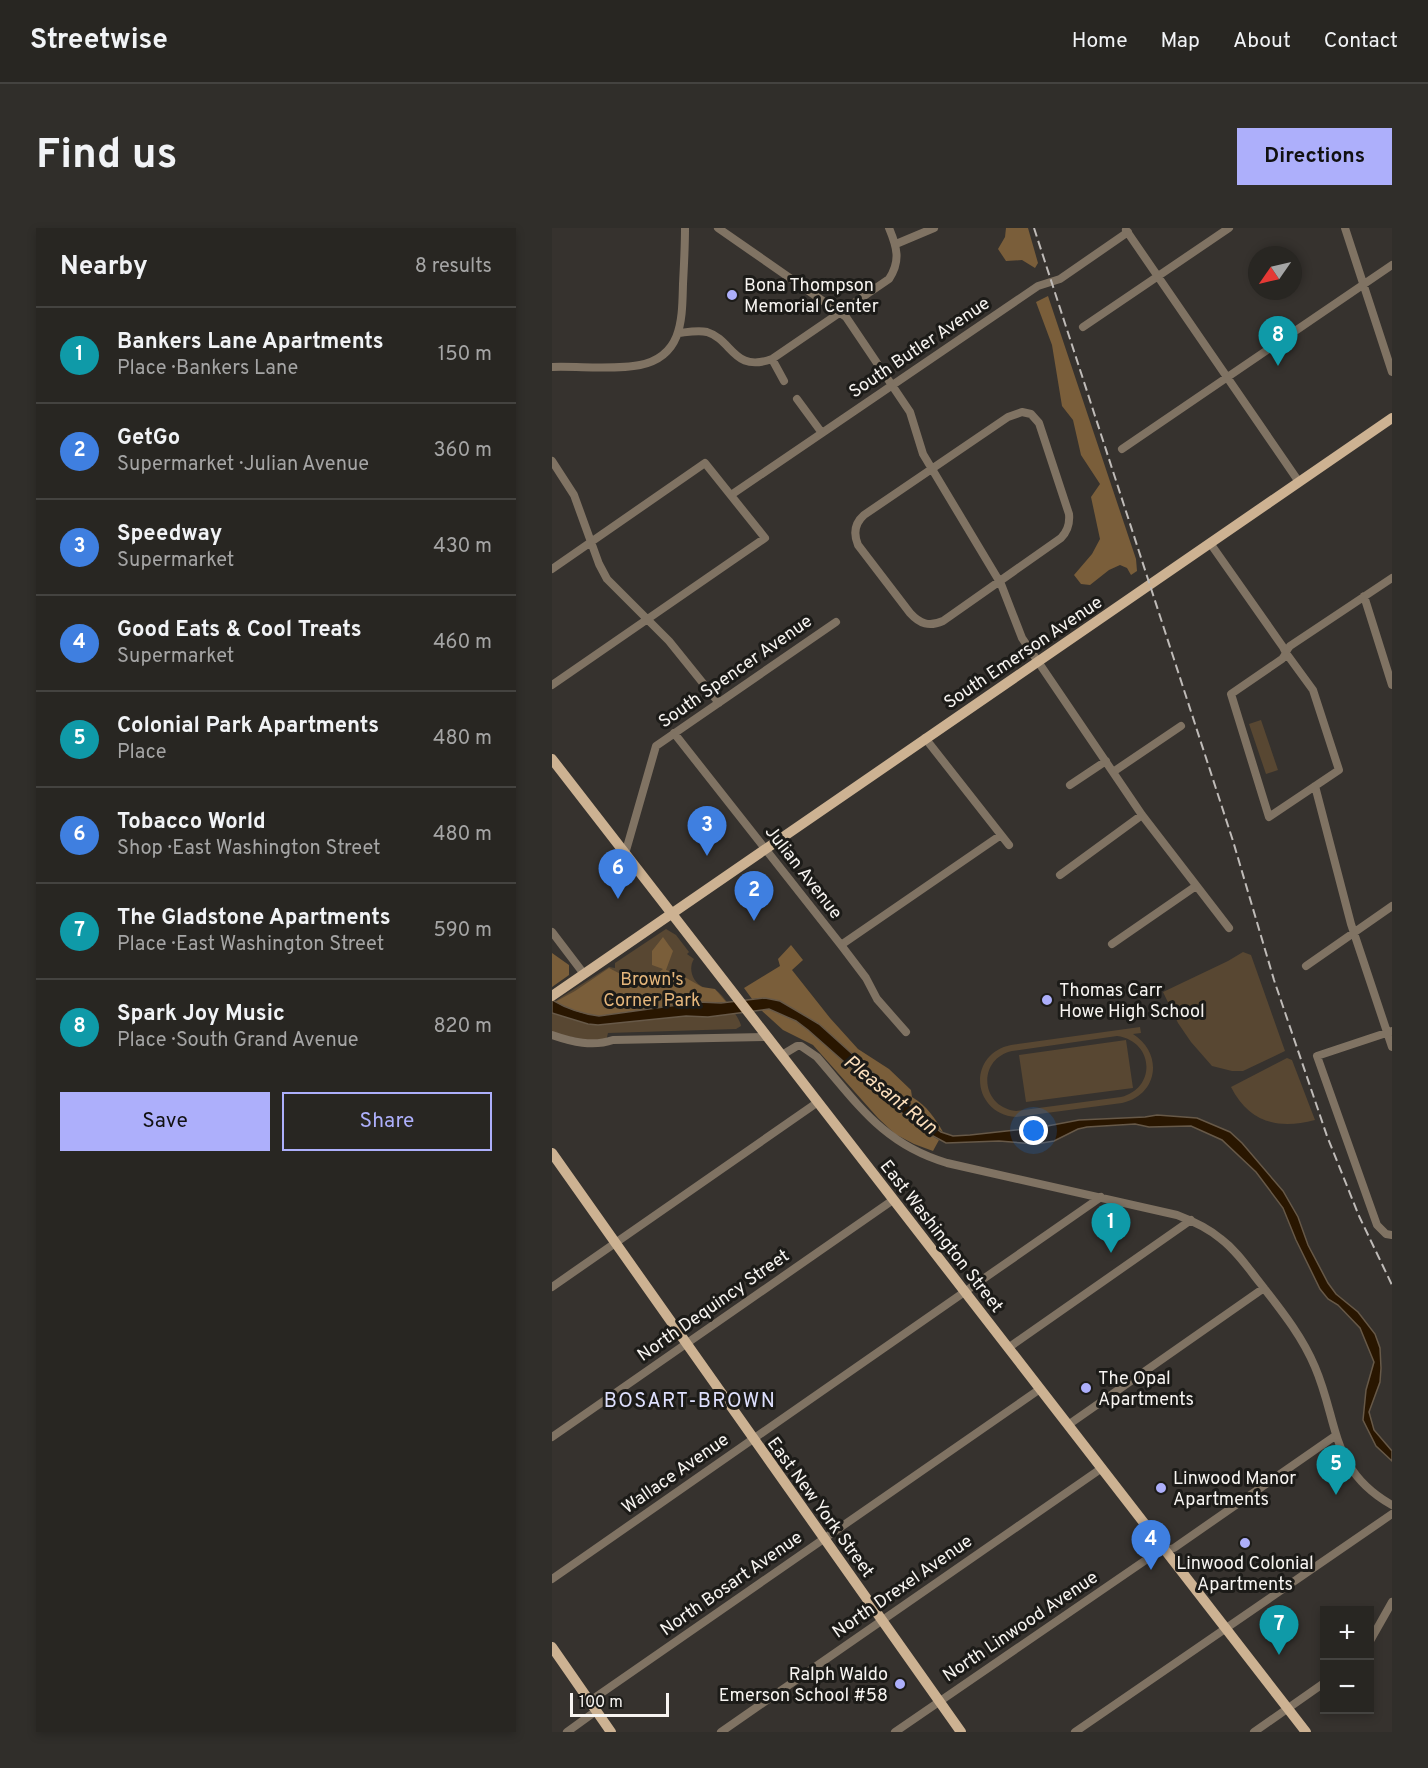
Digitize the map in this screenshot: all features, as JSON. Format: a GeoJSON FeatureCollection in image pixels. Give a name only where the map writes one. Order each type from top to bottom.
{"type":"FeatureCollection","features":[{"type":"Feature","properties":{"kind":"main road","name":"South Emerson Avenue"},"geometry":{"type":"LineString","coordinates":[[554,995],[1392,418]]}},
{"type":"Feature","properties":{"kind":"main road","name":"East Washington Street"},"geometry":{"type":"LineString","coordinates":[[552,759],[1306,1732]]}},
{"type":"Feature","properties":{"kind":"main road","name":"East New York Street"},"geometry":{"type":"LineString","coordinates":[[552,1153],[961,1732]]}},
{"type":"Feature","properties":{"kind":"main road"},"geometry":{"type":"LineString","coordinates":[[553,1650],[611,1732]]}},
{"type":"Feature","properties":{"kind":"street"},"geometry":{"type":"LineString","coordinates":[[552,367],[641,364],[656,359],[666,352],[679,333],[682,319],[685,228]]}},
{"type":"Feature","properties":{"kind":"street"},"geometry":{"type":"LineString","coordinates":[[718,228],[846,317],[910,412],[921,450],[1007,594],[1020,634],[1142,815],[1229,928]]}},
{"type":"Feature","properties":{"kind":"street"},"geometry":{"type":"LineString","coordinates":[[679,333],[707,332],[718,338],[731,352],[742,359],[757,362],[772,359],[889,279],[897,262],[896,244],[889,228]]}},
{"type":"Feature","properties":{"kind":"street"},"geometry":{"type":"LineString","coordinates":[[896,244],[934,228]]}},
{"type":"Feature","properties":{"kind":"street"},"geometry":{"type":"LineString","coordinates":[[1083,327],[1229,228]]}},
{"type":"Feature","properties":{"kind":"street"},"geometry":{"type":"LineString","coordinates":[[1345,228],[1392,372]]}},
{"type":"Feature","properties":{"kind":"street"},"geometry":{"type":"LineString","coordinates":[[1126,230],[1299,482]]}},
{"type":"Feature","properties":{"kind":"street","name":"South Butler Avenue"},"geometry":{"type":"LineString","coordinates":[[731,495],[1038,286],[1060,279],[1126,230]]}},
{"type":"Feature","properties":{"kind":"street"},"geometry":{"type":"LineString","coordinates":[[1122,449],[1392,265]]}},
{"type":"Feature","properties":{"kind":"street"},"geometry":{"type":"LineString","coordinates":[[772,359],[784,381]]}},
{"type":"Feature","properties":{"kind":"street"},"geometry":{"type":"LineString","coordinates":[[797,399],[822,433]]}},
{"type":"Feature","properties":{"kind":"street"},"geometry":{"type":"LineString","coordinates":[[1028,413],[1038,420],[1069,514],[1069,523],[1067,531],[1061,538],[1000,581],[943,621],[928,624],[919,622],[858,545],[855,530],[862,517],[931,469],[1013,414],[1028,413]]}},
{"type":"Feature","properties":{"kind":"street"},"geometry":{"type":"LineString","coordinates":[[552,462],[574,495],[607,579],[681,654],[719,702]]}},
{"type":"Feature","properties":{"kind":"street"},"geometry":{"type":"LineString","coordinates":[[552,569],[705,463],[765,538],[552,685]]}},
{"type":"Feature","properties":{"kind":"street"},"geometry":{"type":"LineString","coordinates":[[1210,543],[1286,652],[1313,690],[1339,770],[1269,817],[1231,694],[1282,659],[1286,652],[1290,646],[1392,578]]}},
{"type":"Feature","properties":{"kind":"street"},"geometry":{"type":"LineString","coordinates":[[1364,596],[1392,685]]}},
{"type":"Feature","properties":{"kind":"street","name":"South Spencer Avenue"},"geometry":{"type":"LineString","coordinates":[[625,854],[656,746],[836,622]]}},
{"type":"Feature","properties":{"kind":"street"},"geometry":{"type":"LineString","coordinates":[[1113,772],[1181,726]]}},
{"type":"Feature","properties":{"kind":"street","name":"Julian Avenue"},"geometry":{"type":"LineString","coordinates":[[674,733],[841,945],[866,978],[877,999],[906,1032]]}},
{"type":"Feature","properties":{"kind":"street"},"geometry":{"type":"LineString","coordinates":[[925,738],[1009,845]]}},
{"type":"Feature","properties":{"kind":"street"},"geometry":{"type":"LineString","coordinates":[[1070,785],[1106,761]]}},
{"type":"Feature","properties":{"kind":"street"},"geometry":{"type":"LineString","coordinates":[[1315,786],[1354,932],[1390,1032],[1392,1047]]}},
{"type":"Feature","properties":{"kind":"street"},"geometry":{"type":"LineString","coordinates":[[1060,875],[1142,815]]}},
{"type":"Feature","properties":{"kind":"street"},"geometry":{"type":"LineString","coordinates":[[841,945],[1001,836]]}},
{"type":"Feature","properties":{"kind":"street"},"geometry":{"type":"LineString","coordinates":[[1112,944],[1196,886]]}},
{"type":"Feature","properties":{"kind":"street"},"geometry":{"type":"LineString","coordinates":[[1306,966],[1392,906]]}},
{"type":"Feature","properties":{"kind":"street"},"geometry":{"type":"LineString","coordinates":[[552,932],[584,974]]}},
{"type":"Feature","properties":{"kind":"street"},"geometry":{"type":"LineString","coordinates":[[1390,1032],[1317,1056],[1377,1225],[1386,1234],[1392,1235]]}},
{"type":"Feature","properties":{"kind":"street"},"geometry":{"type":"LineString","coordinates":[[552,1035],[591,1044],[613,1040],[768,1037]]}},
{"type":"Feature","properties":{"kind":"street"},"geometry":{"type":"LineString","coordinates":[[782,1055],[797,1046],[817,1057],[886,1133],[920,1154],[947,1163],[1144,1206],[1191,1220],[1217,1236],[1229,1245],[1291,1323],[1311,1356],[1324,1390],[1335,1436],[1343,1456],[1355,1474],[1373,1493],[1392,1505]]}},
{"type":"Feature","properties":{"kind":"street"},"geometry":{"type":"LineString","coordinates":[[552,1287],[818,1102]]}},
{"type":"Feature","properties":{"kind":"street","name":"Wallace Avenue"},"geometry":{"type":"LineString","coordinates":[[552,1579],[1101,1197]]}},
{"type":"Feature","properties":{"kind":"street","name":"North Dequincy Street"},"geometry":{"type":"LineString","coordinates":[[552,1437],[893,1200]]}},
{"type":"Feature","properties":{"kind":"street"},"geometry":{"type":"LineString","coordinates":[[1008,1348],[1191,1220]]}},
{"type":"Feature","properties":{"kind":"street"},"geometry":{"type":"LineString","coordinates":[[1068,1425],[1264,1288]]}},
{"type":"Feature","properties":{"kind":"street","name":"North Bosart Avenue"},"geometry":{"type":"LineString","coordinates":[[590,1701],[1040,1389]]}},
{"type":"Feature","properties":{"kind":"street","name":"North Linwood Avenue"},"geometry":{"type":"LineString","coordinates":[[895,1732],[1156,1553],[1174,1548],[1335,1436]]}},
{"type":"Feature","properties":{"kind":"street","name":"North Drexel Avenue"},"geometry":{"type":"LineString","coordinates":[[721,1732],[1101,1468]]}},
{"type":"Feature","properties":{"kind":"street"},"geometry":{"type":"LineString","coordinates":[[1075,1732],[1392,1514]]}},
{"type":"Feature","properties":{"kind":"street"},"geometry":{"type":"LineString","coordinates":[[1374,1634],[1392,1602]]}},
{"type":"Feature","properties":{"kind":"street"},"geometry":{"type":"LineString","coordinates":[[1254,1732],[1320,1686]]}},
{"type":"Feature","properties":{"kind":"street"},"geometry":{"type":"LineString","coordinates":[[567,1732],[596,1711]]}},
{"type":"Feature","properties":{"kind":"green space"},"geometry":{"type":"Polygon","coordinates":[[[1006,228],[1028,228],[1038,263],[1035,268],[1022,260],[1006,261],[998,249],[1005,237],[1006,228]]]}},
{"type":"Feature","properties":{"kind":"green space"},"geometry":{"type":"Polygon","coordinates":[[[1048,296],[1136,559],[1137,571],[1131,575],[1127,568],[1120,565],[1109,570],[1090,585],[1081,584],[1074,575],[1092,554],[1100,539],[1091,497],[1100,484],[1081,455],[1073,420],[1062,406],[1052,345],[1036,302],[1048,296]]]}},
{"type":"Feature","properties":{"kind":"green space"},"geometry":{"type":"Polygon","coordinates":[[[1261,720],[1278,770],[1266,774],[1249,724],[1261,720]]]}},
{"type":"Feature","properties":{"kind":"green space","name":"Brown's Corner Park"},"geometry":{"type":"Polygon","coordinates":[[[666,929],[676,935],[689,952],[687,954],[694,959],[691,970],[696,982],[720,993],[735,1013],[741,1026],[736,1029],[608,1033],[606,1041],[596,1042],[552,1033],[552,1003],[609,967],[615,968],[615,963],[666,929]]]}},
{"type":"Feature","properties":{"kind":"green space"},"geometry":{"type":"Polygon","coordinates":[[[663,937],[673,951],[666,970],[681,975],[702,987],[715,989],[726,1002],[699,1002],[600,1016],[585,1015],[555,1002],[609,968],[636,982],[654,976],[663,969],[652,965],[652,951],[663,937]]]}},
{"type":"Feature","properties":{"kind":"green space"},"geometry":{"type":"Polygon","coordinates":[[[791,945],[803,960],[792,970],[830,1018],[858,1049],[889,1069],[911,1090],[912,1097],[930,1113],[943,1132],[929,1123],[819,1024],[765,998],[752,999],[744,988],[780,966],[778,959],[791,945]]]}},
{"type":"Feature","properties":{"kind":"green space"},"geometry":{"type":"Polygon","coordinates":[[[1243,952],[1251,955],[1285,1051],[1243,1071],[1232,1071],[1212,1066],[1191,1042],[1178,1023],[1163,992],[1243,952]]]}},
{"type":"Feature","properties":{"kind":"green space"},"geometry":{"type":"Polygon","coordinates":[[[552,953],[569,965],[569,975],[552,987],[552,953]]]}},
{"type":"Feature","properties":{"kind":"green space"},"geometry":{"type":"Polygon","coordinates":[[[769,1009],[796,1021],[808,1030],[920,1129],[939,1140],[933,1151],[895,1134],[813,1045],[783,1030],[761,1010],[769,1009]]]}},
{"type":"Feature","properties":{"kind":"green space"},"geometry":{"type":"Polygon","coordinates":[[[1140,1027],[1141,1033],[1133,1034],[1143,1042],[1149,1052],[1153,1063],[1153,1073],[1143,1092],[1134,1099],[1122,1103],[1016,1117],[1001,1113],[990,1105],[983,1095],[980,1083],[981,1071],[987,1059],[997,1051],[1011,1045],[1140,1027]],[[1117,1036],[1012,1051],[993,1063],[988,1072],[987,1082],[990,1092],[995,1101],[1004,1108],[1016,1111],[1121,1097],[1133,1092],[1141,1084],[1145,1075],[1144,1055],[1138,1046],[1117,1036]]]}},
{"type":"Feature","properties":{"kind":"green space"},"geometry":{"type":"Polygon","coordinates":[[[1126,1040],[1133,1088],[1026,1102],[1019,1055],[1126,1040]]]}},
{"type":"Feature","properties":{"kind":"green space"},"geometry":{"type":"Polygon","coordinates":[[[1287,1058],[1292,1060],[1315,1120],[1288,1124],[1266,1120],[1246,1108],[1231,1087],[1287,1058]]]}},
{"type":"Feature","properties":{"kind":"water","name":"Pleasant Run"},"geometry":{"type":"Polygon","coordinates":[[[765,998],[780,1001],[819,1024],[929,1123],[941,1132],[953,1136],[1042,1127],[1079,1120],[1157,1115],[1197,1118],[1230,1132],[1283,1191],[1298,1217],[1308,1245],[1328,1283],[1336,1294],[1358,1312],[1375,1334],[1380,1348],[1380,1382],[1369,1412],[1374,1430],[1392,1451],[1392,1461],[1376,1446],[1363,1420],[1366,1390],[1374,1362],[1360,1328],[1320,1289],[1283,1208],[1256,1172],[1222,1140],[1191,1126],[1149,1127],[1135,1124],[1087,1127],[1054,1141],[1036,1144],[999,1141],[946,1143],[920,1129],[808,1030],[796,1021],[769,1009],[708,1017],[686,1016],[598,1025],[552,1013],[552,1000],[575,1011],[599,1016],[699,1002],[721,1003],[765,998]]]}},
{"type":"Feature","properties":{"kind":"railway"},"geometry":{"type":"LineString","coordinates":[[1034,228],[1233,841],[1274,980],[1327,1136],[1359,1216],[1392,1285]]}},
{"type":"Feature","properties":{"kind":"place","name":"Bona Thompson Memorial Center"},"geometry":{"type":"Point","coordinates":[732,295]}},
{"type":"Feature","properties":{"kind":"place","name":"Spark Joy Music"},"geometry":{"type":"Point","coordinates":[1278,366]}},
{"type":"Feature","properties":{"kind":"place","name":"Speedway"},"geometry":{"type":"Point","coordinates":[707,856]}},
{"type":"Feature","properties":{"kind":"place","name":"Tobacco World"},"geometry":{"type":"Point","coordinates":[618,899]}},
{"type":"Feature","properties":{"kind":"place","name":"GetGo"},"geometry":{"type":"Point","coordinates":[754,921]}},
{"type":"Feature","properties":{"kind":"place","name":"Thomas Carr Howe High School"},"geometry":{"type":"Point","coordinates":[1047,1000]}},
{"type":"Feature","properties":{"kind":"place","name":"Bankers Lane Apartments"},"geometry":{"type":"Point","coordinates":[1111,1253]}},
{"type":"Feature","properties":{"kind":"place","name":"The Opal Apartments"},"geometry":{"type":"Point","coordinates":[1086,1388]}},
{"type":"Feature","properties":{"kind":"place","name":"Linwood Manor Apartments"},"geometry":{"type":"Point","coordinates":[1161,1488]}},
{"type":"Feature","properties":{"kind":"place","name":"Colonial Park Apartments"},"geometry":{"type":"Point","coordinates":[1336,1495]}},
{"type":"Feature","properties":{"kind":"place","name":"Linwood Colonial Apartments"},"geometry":{"type":"Point","coordinates":[1245,1543]}},
{"type":"Feature","properties":{"kind":"place","name":"Good Eats & Cool Treats"},"geometry":{"type":"Point","coordinates":[1151,1570]}},
{"type":"Feature","properties":{"kind":"place","name":"The Gladstone Apartments"},"geometry":{"type":"Point","coordinates":[1279,1655]}},
{"type":"Feature","properties":{"kind":"place","name":"Ralph Waldo Emerson School #58"},"geometry":{"type":"Point","coordinates":[900,1684]}},
{"type":"Feature","properties":{"kind":"district","name":"BOSART-BROWN"},"geometry":{"type":"Point","coordinates":[690,1400]}}]}
